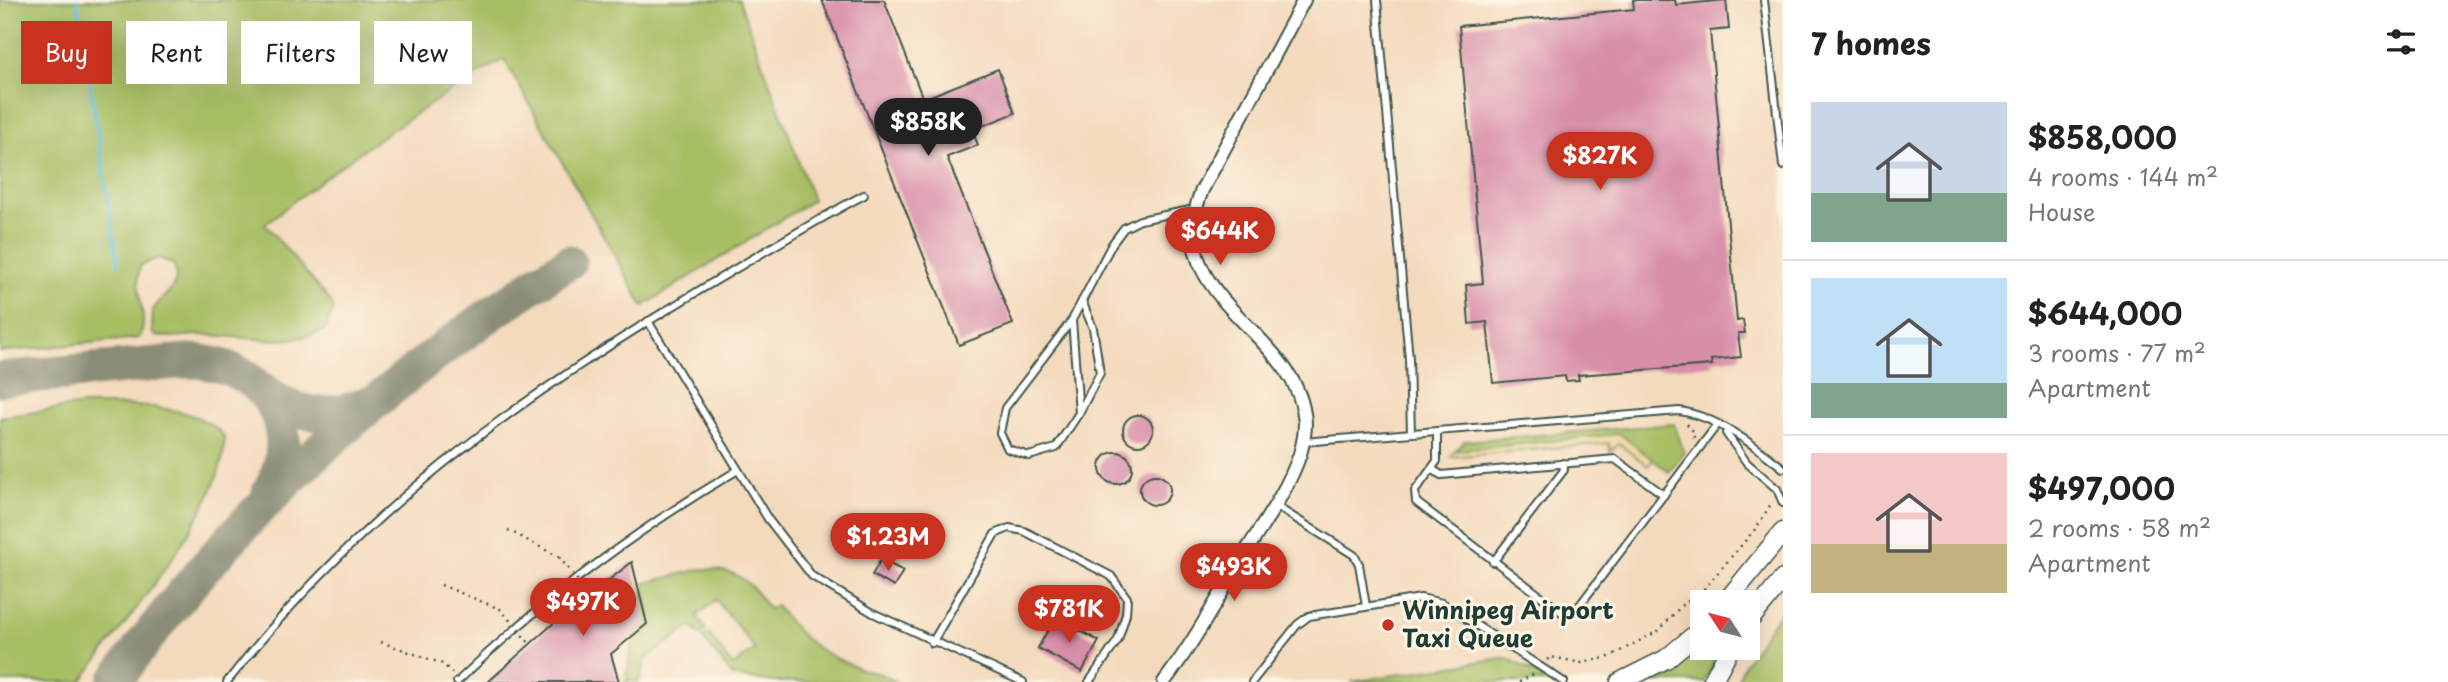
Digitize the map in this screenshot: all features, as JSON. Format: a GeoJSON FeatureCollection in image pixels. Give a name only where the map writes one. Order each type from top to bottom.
{"type":"FeatureCollection","features":[{"type":"Feature","properties":{"kind":"main road"},"geometry":{"type":"LineString","coordinates":[[1736,590],[1779,538]]}},
{"type":"Feature","properties":{"kind":"main road"},"geometry":{"type":"LineString","coordinates":[[1760,607],[1783,579]]}},
{"type":"Feature","properties":{"kind":"main road"},"geometry":{"type":"LineString","coordinates":[[1620,682],[1666,659],[1690,639]]}},
{"type":"Feature","properties":{"kind":"main road"},"geometry":{"type":"LineString","coordinates":[[1712,682],[1724,660]]}},
{"type":"Feature","properties":{"kind":"street"},"geometry":{"type":"LineString","coordinates":[[1164,682],[1274,505],[1294,468],[1303,442],[1304,412],[1290,376],[1214,292],[1204,271],[1192,229],[1195,208],[1304,0]]}},
{"type":"Feature","properties":{"kind":"lane"},"geometry":{"type":"LineString","coordinates":[[1377,0],[1409,359],[1411,433]]}},
{"type":"Feature","properties":{"kind":"lane"},"geometry":{"type":"LineString","coordinates":[[1765,0],[1783,166]]}},
{"type":"Feature","properties":{"kind":"lane"},"geometry":{"type":"LineString","coordinates":[[227,682],[290,607],[392,505],[513,409],[648,321],[864,195]]}},
{"type":"Feature","properties":{"kind":"lane"},"geometry":{"type":"LineString","coordinates":[[1082,301],[1093,328],[1100,373],[1079,414],[1056,448],[1028,456],[1009,449],[1000,433],[1005,408],[1072,320],[1112,243],[1124,228],[1140,220],[1195,208]]}},
{"type":"Feature","properties":{"kind":"lane"},"geometry":{"type":"LineString","coordinates":[[1072,320],[1079,414]]}},
{"type":"Feature","properties":{"kind":"lane"},"geometry":{"type":"LineString","coordinates":[[648,321],[768,519],[812,576],[873,613],[932,643],[1023,682]]}},
{"type":"Feature","properties":{"kind":"lane"},"geometry":{"type":"LineString","coordinates":[[1303,442],[1667,411],[1696,414],[1751,442],[1783,468]]}},
{"type":"Feature","properties":{"kind":"lane"},"geometry":{"type":"LineString","coordinates":[[1437,431],[1437,461],[1415,491],[1416,502],[1560,613],[1570,615],[1720,427]]}},
{"type":"Feature","properties":{"kind":"lane"},"geometry":{"type":"LineString","coordinates":[[1720,427],[1747,463],[1779,493],[1783,503]]}},
{"type":"Feature","properties":{"kind":"lane"},"geometry":{"type":"LineString","coordinates":[[1432,468],[1441,475],[1615,459],[1664,495]]}},
{"type":"Feature","properties":{"kind":"lane"},"geometry":{"type":"LineString","coordinates":[[1493,562],[1564,470],[1563,463]]}},
{"type":"Feature","properties":{"kind":"lane"},"geometry":{"type":"LineString","coordinates":[[459,682],[529,615],[592,565],[648,526],[738,470]]}},
{"type":"Feature","properties":{"kind":"lane"},"geometry":{"type":"LineString","coordinates":[[1274,505],[1354,555],[1360,570],[1366,606]]}},
{"type":"Feature","properties":{"kind":"lane"},"geometry":{"type":"LineString","coordinates":[[1779,538],[1783,522]]}},
{"type":"Feature","properties":{"kind":"lane"},"geometry":{"type":"LineString","coordinates":[[932,643],[995,534],[1009,528],[1024,531],[1111,576],[1127,598],[1126,614],[1118,640],[1089,682]]}},
{"type":"Feature","properties":{"kind":"lane"},"geometry":{"type":"LineString","coordinates":[[1252,682],[1305,619],[1421,598],[1435,600],[1564,682]]}},
{"type":"Feature","properties":{"kind":"path"},"geometry":{"type":"LineString","coordinates":[[1519,682],[1531,678],[1551,657],[1582,663],[1609,657],[1658,631],[1685,603],[1703,590],[1757,527],[1779,493]]}},
{"type":"Feature","properties":{"kind":"path"},"geometry":{"type":"LineString","coordinates":[[508,530],[559,557],[589,595]]}},
{"type":"Feature","properties":{"kind":"path"},"geometry":{"type":"LineString","coordinates":[[441,585],[500,610],[530,644]]}},
{"type":"Feature","properties":{"kind":"path"},"geometry":{"type":"LineString","coordinates":[[381,642],[443,664],[459,682]]}},
{"type":"Feature","properties":{"kind":"green space"},"geometry":{"type":"Polygon","coordinates":[[[0,0],[739,0],[813,200],[643,306],[504,59],[472,79],[472,21],[374,21],[374,84],[463,84],[381,137],[265,224],[330,301],[333,310],[325,330],[296,339],[281,340],[206,335],[156,336],[152,332],[153,310],[171,290],[176,280],[174,265],[159,258],[141,265],[138,283],[143,321],[139,338],[0,352],[0,0]]]}},
{"type":"Feature","properties":{"kind":"green space"},"geometry":{"type":"Polygon","coordinates":[[[83,405],[159,408],[197,417],[213,426],[224,437],[221,463],[210,494],[169,563],[81,682],[0,682],[0,417],[83,405]]]}},
{"type":"Feature","properties":{"kind":"green space"},"geometry":{"type":"Polygon","coordinates":[[[1674,424],[1684,452],[1669,472],[1620,434],[1455,451],[1464,441],[1674,424]]]}},
{"type":"Feature","properties":{"kind":"green space"},"geometry":{"type":"Polygon","coordinates":[[[701,569],[725,571],[741,578],[769,609],[776,605],[794,628],[812,644],[846,663],[896,682],[774,682],[733,676],[702,638],[709,634],[733,666],[755,649],[716,600],[697,616],[706,630],[700,635],[691,626],[647,658],[639,682],[623,682],[629,680],[626,676],[645,583],[701,569]]]}},
{"type":"Feature","properties":{"kind":"green space"},"geometry":{"type":"Polygon","coordinates":[[[1783,608],[1783,682],[1737,682],[1747,660],[1760,660],[1760,641],[1783,608]]]}},
{"type":"Feature","properties":{"kind":"green space"},"geometry":{"type":"Polygon","coordinates":[[[1690,655],[1690,660],[1715,660],[1704,682],[1653,682],[1690,655]]]}},
{"type":"Feature","properties":{"kind":"green space"},"geometry":{"type":"Polygon","coordinates":[[[1502,658],[1507,658],[1552,682],[1351,682],[1502,658]]]}},
{"type":"Feature","properties":{"kind":"sand"},"geometry":{"type":"Polygon","coordinates":[[[1620,434],[1653,460],[1648,466],[1619,444],[1610,451],[1609,443],[1451,457],[1455,451],[1620,434]]]}},
{"type":"Feature","properties":{"kind":"building"},"geometry":{"type":"Polygon","coordinates":[[[822,0],[884,0],[923,99],[998,69],[1015,113],[972,130],[978,145],[947,157],[1013,324],[959,345],[822,0]]]}},
{"type":"Feature","properties":{"kind":"building"},"geometry":{"type":"Polygon","coordinates":[[[1633,0],[1675,0],[1676,5],[1726,0],[1729,29],[1710,31],[1737,321],[1743,320],[1745,333],[1738,333],[1741,357],[1711,360],[1712,365],[1578,375],[1579,380],[1566,381],[1565,376],[1493,383],[1487,322],[1469,324],[1466,285],[1483,283],[1459,26],[1634,9],[1633,0]]]}},
{"type":"Feature","properties":{"kind":"building"},"geometry":{"type":"Polygon","coordinates":[[[1138,415],[1149,419],[1153,430],[1149,441],[1138,445],[1127,441],[1123,430],[1127,419],[1138,415]]]}},
{"type":"Feature","properties":{"kind":"building"},"geometry":{"type":"Polygon","coordinates":[[[1116,452],[1127,457],[1132,468],[1127,479],[1116,484],[1105,479],[1100,468],[1105,457],[1116,452]]]}},
{"type":"Feature","properties":{"kind":"building"},"geometry":{"type":"Polygon","coordinates":[[[1155,475],[1166,479],[1170,490],[1166,501],[1155,505],[1144,501],[1140,490],[1144,479],[1155,475]]]}},
{"type":"Feature","properties":{"kind":"building"},"geometry":{"type":"Polygon","coordinates":[[[881,559],[903,571],[894,587],[872,575],[881,559]]]}},
{"type":"Feature","properties":{"kind":"building"},"geometry":{"type":"Polygon","coordinates":[[[632,562],[647,624],[611,654],[619,682],[488,682],[556,621],[632,562]]]}},
{"type":"Feature","properties":{"kind":"building"},"geometry":{"type":"Polygon","coordinates":[[[1055,617],[1099,641],[1082,672],[1038,648],[1055,617]]]}},
{"type":"Feature","properties":{"kind":"waterway"},"geometry":{"type":"LineString","coordinates":[[77,0],[118,265]]}},
{"type":"Feature","properties":{"kind":"taxiway"},"geometry":{"type":"LineString","coordinates":[[115,682],[162,619],[212,559],[321,449],[440,351],[569,262]]}},
{"type":"Feature","properties":{"kind":"taxiway"},"geometry":{"type":"LineString","coordinates":[[0,379],[187,361],[213,364],[236,372],[255,385],[270,401],[279,421],[283,443],[280,467],[269,492]]}},
{"type":"Feature","properties":{"kind":"taxiway"},"geometry":{"type":"LineString","coordinates":[[263,390],[287,406],[312,413],[338,412],[366,404]]}},
{"type":"Feature","properties":{"kind":"place","name":"Winnipeg Airport Taxi Queue"},"geometry":{"type":"Point","coordinates":[1388,625]}}]}
